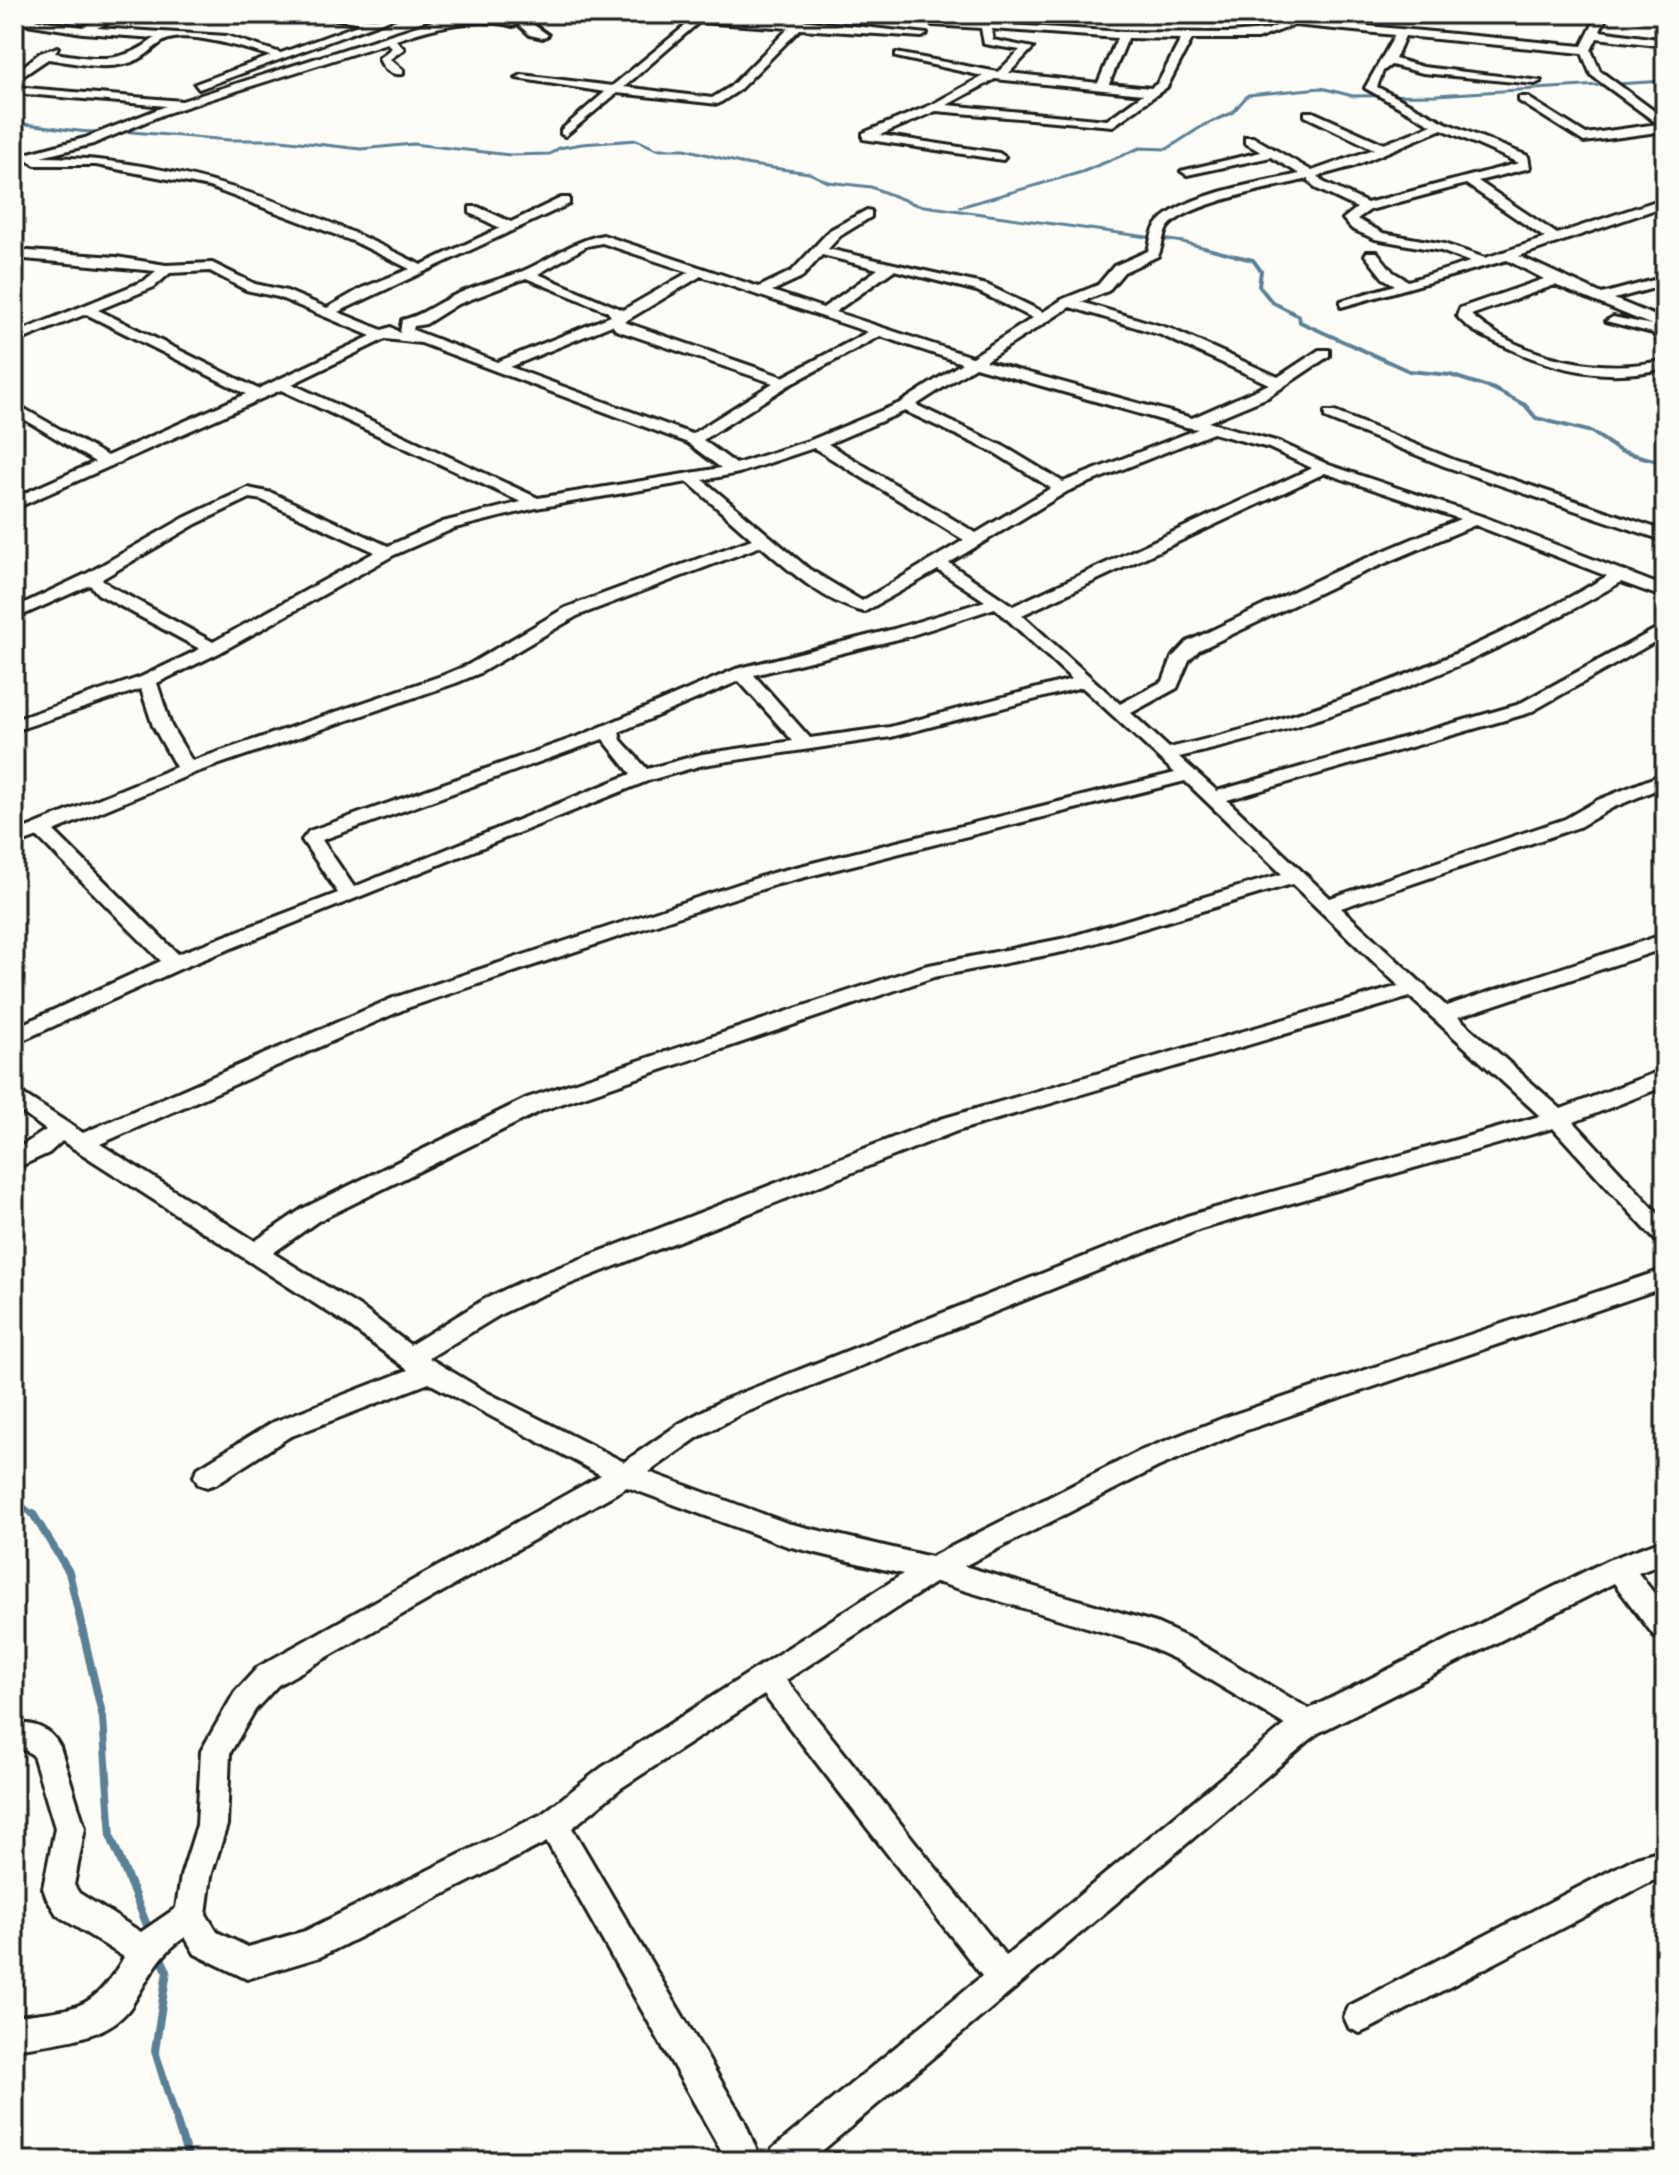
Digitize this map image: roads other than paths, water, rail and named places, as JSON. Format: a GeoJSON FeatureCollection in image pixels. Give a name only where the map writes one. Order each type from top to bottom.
{"type":"FeatureCollection","features":[{"type":"Feature","properties":{"kind":"street"},"geometry":{"type":"LineString","coordinates":[[14,79],[83,30],[119,14]]}},
{"type":"Feature","properties":{"kind":"street"},"geometry":{"type":"LineString","coordinates":[[305,14],[378,22]]}},
{"type":"Feature","properties":{"kind":"street"},"geometry":{"type":"LineString","coordinates":[[160,100],[399,14]]}},
{"type":"Feature","properties":{"kind":"street"},"geometry":{"type":"LineString","coordinates":[[18,160],[89,141],[185,105],[445,21],[503,19],[535,14]]}},
{"type":"Feature","properties":{"kind":"street"},"geometry":{"type":"LineString","coordinates":[[681,14],[697,19],[800,23],[922,34]]}},
{"type":"Feature","properties":{"kind":"street"},"geometry":{"type":"LineString","coordinates":[[1603,14],[1586,50],[1589,65],[1595,73],[1665,126]]}},
{"type":"Feature","properties":{"kind":"street"},"geometry":{"type":"LineString","coordinates":[[1152,92],[996,75],[900,55],[934,18],[986,26],[1188,36],[1260,35],[1278,32],[1292,22],[1586,50]]}},
{"type":"Feature","properties":{"kind":"street"},"geometry":{"type":"LineString","coordinates":[[14,19],[83,30],[227,39],[281,56]]}},
{"type":"Feature","properties":{"kind":"street"},"geometry":{"type":"LineString","coordinates":[[503,19],[513,23],[519,19],[534,33],[543,35]]}},
{"type":"Feature","properties":{"kind":"street"},"geometry":{"type":"LineString","coordinates":[[565,132],[697,19]]}},
{"type":"Feature","properties":{"kind":"street"},"geometry":{"type":"LineString","coordinates":[[522,78],[718,101],[800,23]]}},
{"type":"Feature","properties":{"kind":"street"},"geometry":{"type":"LineString","coordinates":[[986,26],[988,42],[1028,48],[996,75],[935,107],[867,136],[999,157]]}},
{"type":"Feature","properties":{"kind":"street"},"geometry":{"type":"LineString","coordinates":[[1402,31],[1389,61],[1378,70],[1371,88],[1442,125],[1527,162],[1366,207],[1349,219],[1353,225],[1387,240],[1448,249],[1468,259],[1487,262]]}},
{"type":"Feature","properties":{"kind":"street"},"geometry":{"type":"LineString","coordinates":[[1595,34],[1665,43]]}},
{"type":"Feature","properties":{"kind":"street"},"geometry":{"type":"LineString","coordinates":[[1102,87],[1124,35]]}},
{"type":"Feature","properties":{"kind":"street"},"geometry":{"type":"LineString","coordinates":[[935,107],[1109,124],[1169,79],[1188,36]]}},
{"type":"Feature","properties":{"kind":"street"},"geometry":{"type":"LineString","coordinates":[[44,55],[126,63],[144,54],[163,37]]}},
{"type":"Feature","properties":{"kind":"street"},"geometry":{"type":"LineString","coordinates":[[389,39],[399,49],[384,58],[387,66],[399,72]]}},
{"type":"Feature","properties":{"kind":"street"},"geometry":{"type":"LineString","coordinates":[[1389,61],[1423,70],[1535,81]]}},
{"type":"Feature","properties":{"kind":"street"},"geometry":{"type":"LineString","coordinates":[[14,90],[160,100],[185,105]]}},
{"type":"Feature","properties":{"kind":"street"},"geometry":{"type":"LineString","coordinates":[[1523,99],[1584,138],[1665,126]]}},
{"type":"Feature","properties":{"kind":"street"},"geometry":{"type":"LineString","coordinates":[[1309,114],[1380,147]]}},
{"type":"Feature","properties":{"kind":"street"},"geometry":{"type":"LineString","coordinates":[[14,726],[147,681],[213,649],[388,552],[449,525],[536,503],[734,470],[816,443],[905,406],[975,363],[985,352],[1046,319],[1068,302],[1103,288],[1119,269],[1153,253],[1158,231],[1166,221],[1198,206],[1352,163],[1380,147],[1442,125]]}},
{"type":"Feature","properties":{"kind":"street"},"geometry":{"type":"LineString","coordinates":[[1249,140],[1311,175],[1319,185],[1366,207]]}},
{"type":"Feature","properties":{"kind":"street"},"geometry":{"type":"LineString","coordinates":[[1187,171],[1273,153]]}},
{"type":"Feature","properties":{"kind":"street"},"geometry":{"type":"LineString","coordinates":[[18,160],[96,161],[211,184],[360,239],[419,269]]}},
{"type":"Feature","properties":{"kind":"street"},"geometry":{"type":"LineString","coordinates":[[1468,180],[1554,238]]}},
{"type":"Feature","properties":{"kind":"street"},"geometry":{"type":"LineString","coordinates":[[327,313],[565,201]]}},
{"type":"Feature","properties":{"kind":"street"},"geometry":{"type":"LineString","coordinates":[[1346,304],[1487,262],[1665,202]]}},
{"type":"Feature","properties":{"kind":"street"},"geometry":{"type":"LineString","coordinates":[[474,210],[506,224],[506,230]]}},
{"type":"Feature","properties":{"kind":"street"},"geometry":{"type":"LineString","coordinates":[[761,291],[797,274],[822,251],[835,233],[867,214]]}},
{"type":"Feature","properties":{"kind":"street"},"geometry":{"type":"LineString","coordinates":[[14,504],[382,335],[409,329],[451,302],[503,280],[527,274],[583,243],[603,239],[975,363],[1274,445],[1324,468],[1475,519],[1665,593]]}},
{"type":"Feature","properties":{"kind":"street"},"geometry":{"type":"LineString","coordinates":[[822,251],[886,267],[899,266],[982,288],[1046,319]]}},
{"type":"Feature","properties":{"kind":"street"},"geometry":{"type":"LineString","coordinates":[[14,254],[116,261],[166,269],[212,267],[251,287],[282,294],[382,335]]}},
{"type":"Feature","properties":{"kind":"street"},"geometry":{"type":"LineString","coordinates":[[1372,255],[1388,275],[1407,286]]}},
{"type":"Feature","properties":{"kind":"street"},"geometry":{"type":"LineString","coordinates":[[1508,255],[1555,280],[1665,325]]}},
{"type":"Feature","properties":{"kind":"street"},"geometry":{"type":"LineString","coordinates":[[823,314],[886,267]]}},
{"type":"Feature","properties":{"kind":"street"},"geometry":{"type":"LineString","coordinates":[[14,339],[149,284],[166,269]]}},
{"type":"Feature","properties":{"kind":"street"},"geometry":{"type":"LineString","coordinates":[[499,366],[620,317],[700,271]]}},
{"type":"Feature","properties":{"kind":"street"},"geometry":{"type":"LineString","coordinates":[[527,274],[600,302],[618,312],[620,317]]}},
{"type":"Feature","properties":{"kind":"street"},"geometry":{"type":"LineString","coordinates":[[1555,280],[1465,311],[1464,316],[1487,332],[1560,366],[1581,370],[1638,369],[1665,364]]}},
{"type":"Feature","properties":{"kind":"street"},"geometry":{"type":"LineString","coordinates":[[1600,299],[1665,281]]}},
{"type":"Feature","properties":{"kind":"street"},"geometry":{"type":"LineString","coordinates":[[1068,302],[1166,332],[1281,384]]}},
{"type":"Feature","properties":{"kind":"street"},"geometry":{"type":"LineString","coordinates":[[88,310],[255,393]]}},
{"type":"Feature","properties":{"kind":"street"},"geometry":{"type":"LineString","coordinates":[[620,317],[617,322],[621,327],[784,382]]}},
{"type":"Feature","properties":{"kind":"street"},"geometry":{"type":"LineString","coordinates":[[1613,321],[1658,330],[1665,342]]}},
{"type":"Feature","properties":{"kind":"street"},"geometry":{"type":"LineString","coordinates":[[409,329],[693,440],[734,470]]}},
{"type":"Feature","properties":{"kind":"street"},"geometry":{"type":"LineString","coordinates":[[693,440],[784,382],[877,332]]}},
{"type":"Feature","properties":{"kind":"street"},"geometry":{"type":"LineString","coordinates":[[1191,424],[1281,384],[1324,353]]}},
{"type":"Feature","properties":{"kind":"street"},"geometry":{"type":"LineString","coordinates":[[280,384],[536,503]]}},
{"type":"Feature","properties":{"kind":"street"},"geometry":{"type":"LineString","coordinates":[[905,406],[1000,450],[1062,488]]}},
{"type":"Feature","properties":{"kind":"street"},"geometry":{"type":"LineString","coordinates":[[14,407],[104,461]]}},
{"type":"Feature","properties":{"kind":"street"},"geometry":{"type":"LineString","coordinates":[[1330,415],[1449,463],[1665,536]]}},
{"type":"Feature","properties":{"kind":"street"},"geometry":{"type":"LineString","coordinates":[[690,476],[763,540],[856,607],[864,607],[1062,488],[1210,429]]}},
{"type":"Feature","properties":{"kind":"street"},"geometry":{"type":"LineString","coordinates":[[816,443],[974,539]]}},
{"type":"Feature","properties":{"kind":"street"},"geometry":{"type":"LineString","coordinates":[[350,896],[312,840],[316,835],[588,739],[611,736],[742,673],[1004,608],[1324,468]]}},
{"type":"Feature","properties":{"kind":"street"},"geometry":{"type":"LineString","coordinates":[[17,610],[92,578],[190,521],[248,493],[266,496],[388,552]]}},
{"type":"Feature","properties":{"kind":"street"},"geometry":{"type":"LineString","coordinates":[[1120,711],[1171,684],[1181,658],[1193,646],[1342,575],[1475,519]]}},
{"type":"Feature","properties":{"kind":"street"},"geometry":{"type":"LineString","coordinates":[[14,840],[187,769],[450,679],[581,607],[763,540]]}},
{"type":"Feature","properties":{"kind":"street"},"geometry":{"type":"LineString","coordinates":[[937,562],[1004,608],[1330,905],[1414,989],[1558,1119],[1665,1236]]}},
{"type":"Feature","properties":{"kind":"street"},"geometry":{"type":"LineString","coordinates":[[1166,754],[1287,725],[1397,685],[1559,612],[1620,575]]}},
{"type":"Feature","properties":{"kind":"street"},"geometry":{"type":"LineString","coordinates":[[92,578],[104,590],[213,649]]}},
{"type":"Feature","properties":{"kind":"street"},"geometry":{"type":"LineString","coordinates":[[1214,798],[1523,709],[1665,629]]}},
{"type":"Feature","properties":{"kind":"street"},"geometry":{"type":"LineString","coordinates":[[742,673],[806,745]]}},
{"type":"Feature","properties":{"kind":"street"},"geometry":{"type":"LineString","coordinates":[[147,681],[162,726],[187,769]]}},
{"type":"Feature","properties":{"kind":"street"},"geometry":{"type":"LineString","coordinates":[[14,1037],[175,963],[350,896],[643,776],[702,760],[891,732],[1085,681]]}},
{"type":"Feature","properties":{"kind":"street"},"geometry":{"type":"LineString","coordinates":[[611,736],[643,776]]}},
{"type":"Feature","properties":{"kind":"street"},"geometry":{"type":"LineString","coordinates":[[14,1161],[41,1147],[400,1003],[718,896],[772,879],[1188,775]]}},
{"type":"Feature","properties":{"kind":"street"},"geometry":{"type":"LineString","coordinates":[[1330,905],[1572,823],[1605,804],[1665,779]]}},
{"type":"Feature","properties":{"kind":"street"},"geometry":{"type":"LineString","coordinates":[[42,830],[175,963]]}},
{"type":"Feature","properties":{"kind":"street"},"geometry":{"type":"LineString","coordinates":[[256,1253],[310,1215],[535,1104],[931,971],[1068,944],[1296,876]]}},
{"type":"Feature","properties":{"kind":"street"},"geometry":{"type":"LineString","coordinates":[[1443,1014],[1665,941]]}},
{"type":"Feature","properties":{"kind":"street"},"geometry":{"type":"LineString","coordinates":[[409,1358],[494,1306],[528,1290],[949,1125],[1414,989]]}},
{"type":"Feature","properties":{"kind":"street"},"geometry":{"type":"LineString","coordinates":[[1665,1077],[1558,1119],[1195,1222],[730,1408],[688,1431],[625,1475],[268,1676],[245,1701],[216,1751],[212,1825],[196,1876],[190,1917],[206,1943],[247,1963],[309,1946],[553,1824],[611,1778],[933,1569],[1149,1459],[1235,1424],[1665,1278]]}},
{"type":"Feature","properties":{"kind":"street"},"geometry":{"type":"LineString","coordinates":[[14,1096],[71,1136],[354,1316],[409,1358],[434,1370],[477,1399],[625,1475],[787,1534],[933,1569],[1146,1632],[1185,1650],[1308,1724]]}},
{"type":"Feature","properties":{"kind":"street"},"geometry":{"type":"LineString","coordinates":[[207,1476],[280,1430],[434,1370]]}},
{"type":"Feature","properties":{"kind":"street"},"geometry":{"type":"LineString","coordinates":[[784,2161],[1308,1724],[1618,1568],[1665,1551]]}},
{"type":"Feature","properties":{"kind":"street"},"geometry":{"type":"LineString","coordinates":[[1618,1568],[1665,1628]]}},
{"type":"Feature","properties":{"kind":"street"},"geometry":{"type":"LineString","coordinates":[[767,1677],[1003,1977]]}},
{"type":"Feature","properties":{"kind":"street"},"geometry":{"type":"LineString","coordinates":[[14,1737],[29,1736],[45,1747],[70,1828],[58,1888],[68,1904],[143,1951]]}},
{"type":"Feature","properties":{"kind":"street"},"geometry":{"type":"LineString","coordinates":[[553,1824],[732,2132],[744,2161]]}},
{"type":"Feature","properties":{"kind":"street"},"geometry":{"type":"LineString","coordinates":[[1360,2017],[1648,1867],[1665,1864]]}},
{"type":"Feature","properties":{"kind":"street"},"geometry":{"type":"LineString","coordinates":[[14,2033],[69,2024],[101,2012],[118,1998],[143,1951],[157,1935],[190,1917]]}},
{"type":"Feature","properties":{"kind":"waterway"},"geometry":{"type":"LineString","coordinates":[[960,207],[1082,172],[1140,148],[1167,149],[1204,125],[1232,113],[1248,95],[1321,88],[1353,96],[1436,95],[1665,81]]}},
{"type":"Feature","properties":{"kind":"waterway"},"geometry":{"type":"LineString","coordinates":[[14,124],[107,131]]}},
{"type":"Feature","properties":{"kind":"waterway"},"geometry":{"type":"LineString","coordinates":[[119,131],[229,140],[281,140],[361,149],[413,144],[510,155],[550,154],[559,148],[582,144],[637,140],[656,149],[685,149],[744,164],[809,173],[828,182],[871,187],[917,205],[1183,242],[1240,257]]}},
{"type":"Feature","properties":{"kind":"waterway"},"geometry":{"type":"LineString","coordinates":[[1240,257],[1253,260],[1261,271],[1259,286],[1272,302],[1299,316],[1300,322],[1409,371],[1450,375],[1494,389],[1525,405],[1536,418],[1592,432],[1620,451],[1665,463]]}},
{"type":"Feature","properties":{"kind":"waterway"},"geometry":{"type":"LineString","coordinates":[[1240,257],[1244,258]]}},
{"type":"Feature","properties":{"kind":"waterway"},"geometry":{"type":"LineString","coordinates":[[14,1500],[34,1515]]}},
{"type":"Feature","properties":{"kind":"waterway"},"geometry":{"type":"LineString","coordinates":[[34,1515],[69,1572],[103,1718],[111,1837],[151,1935]]}},
{"type":"Feature","properties":{"kind":"waterway"},"geometry":{"type":"LineString","coordinates":[[158,1952],[167,1971],[155,2051],[189,2161]]}}]}
